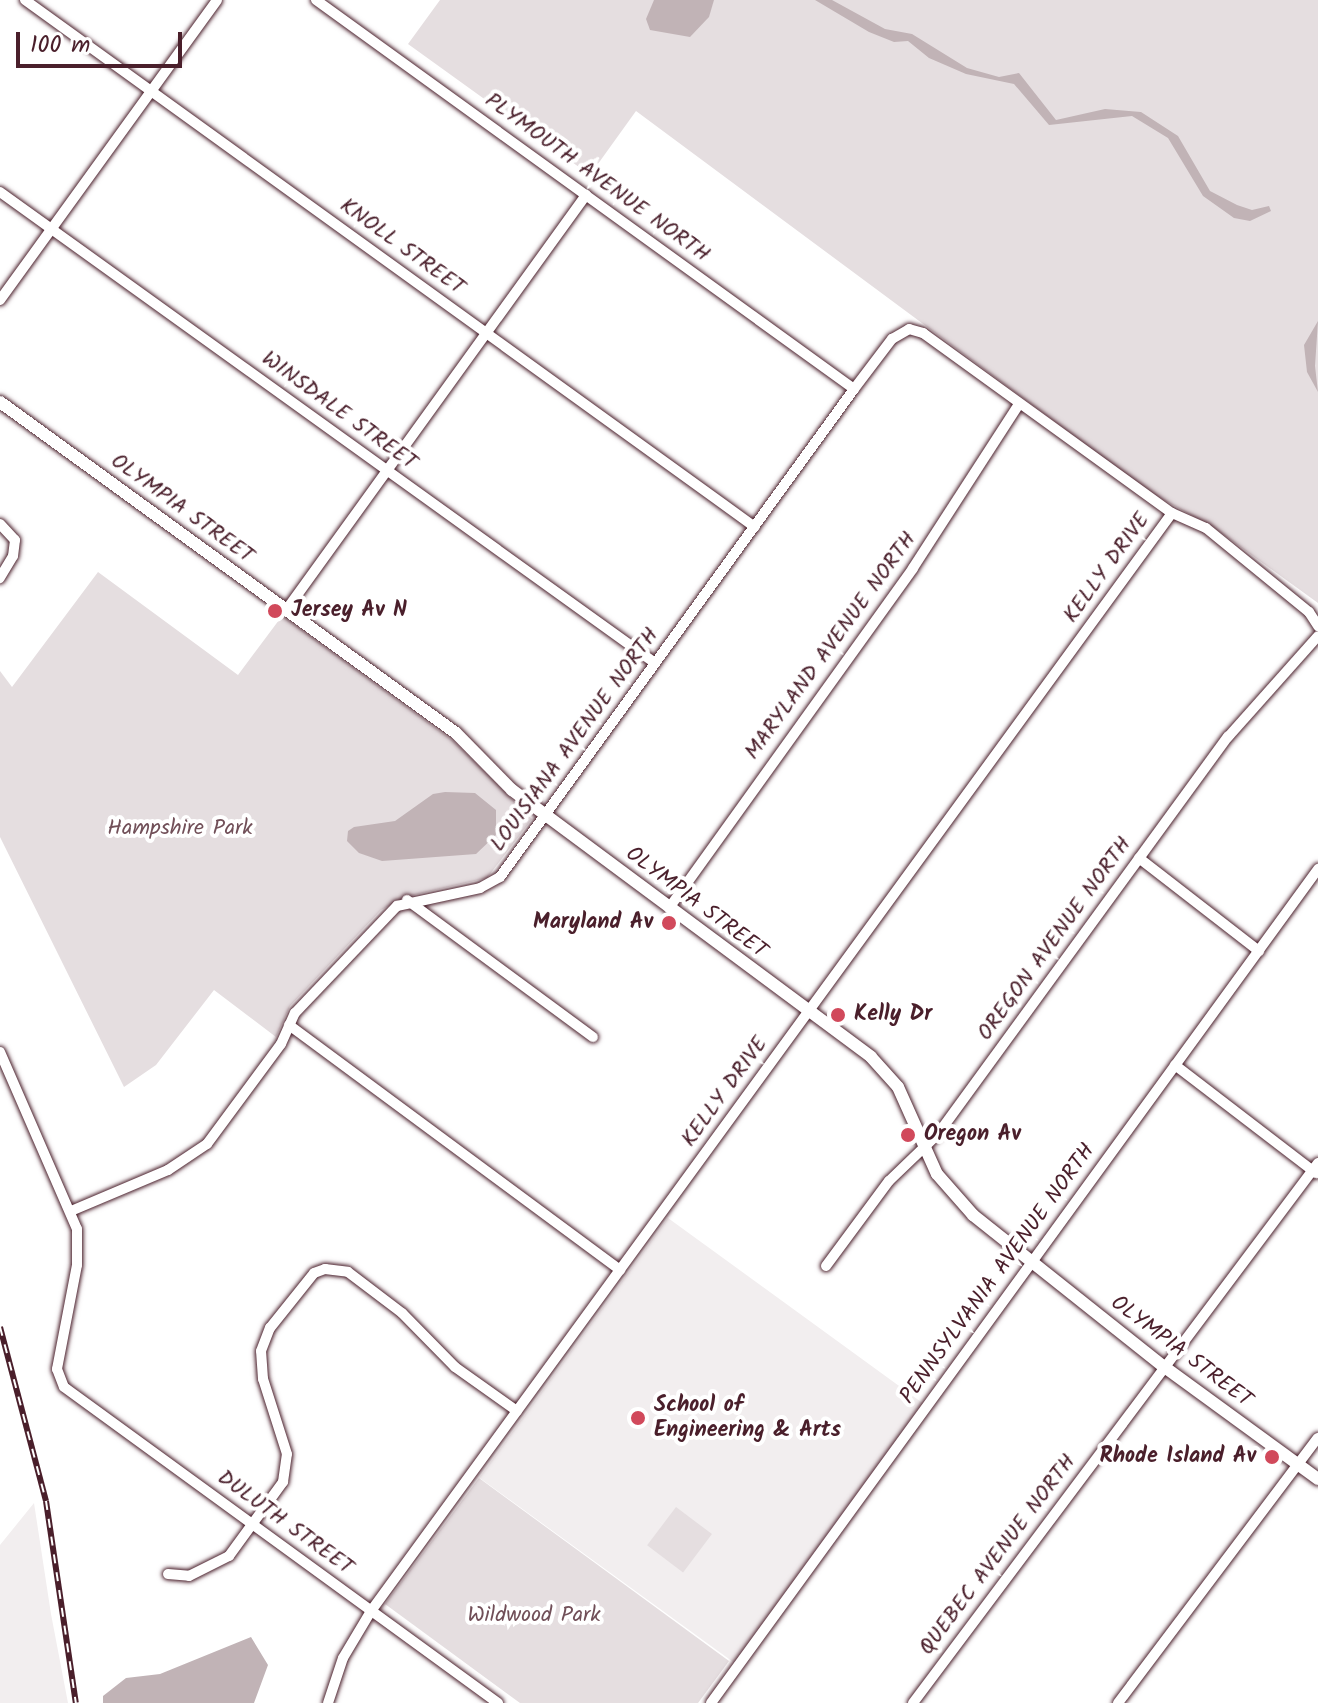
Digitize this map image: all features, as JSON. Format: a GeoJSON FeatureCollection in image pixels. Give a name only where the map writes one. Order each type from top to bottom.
{"type":"FeatureCollection","features":[{"type":"Feature","properties":{"kind":"street","name":"KNOLL STREET"},"geometry":{"type":"LineString","coordinates":[[25,0],[755,527]]}},
{"type":"Feature","properties":{"kind":"street"},"geometry":{"type":"LineString","coordinates":[[0,300],[217,0]]}},
{"type":"Feature","properties":{"kind":"street","name":"PLYMOUTH AVENUE NORTH"},"geometry":{"type":"LineString","coordinates":[[316,0],[854,389]]}},
{"type":"Feature","properties":{"kind":"street","name":"WINSDALE STREET"},"geometry":{"type":"LineString","coordinates":[[0,192],[655,663]]}},
{"type":"Feature","properties":{"kind":"street"},"geometry":{"type":"LineString","coordinates":[[287,609],[586,195]]}},
{"type":"Feature","properties":{"kind":"street","name":"LOUISIANA AVENUE NORTH"},"geometry":{"type":"LineString","coordinates":[[407,900],[490,885],[546,814],[892,339],[909,329],[923,333],[1019,404]]}},
{"type":"Feature","properties":{"kind":"street","name":"OLYMPIA STREET"},"geometry":{"type":"LineString","coordinates":[[0,402],[456,733],[512,790],[887,1071],[947,1189],[1033,1265],[1163,1366],[1318,1479]]}},
{"type":"Feature","properties":{"kind":"street"},"geometry":{"type":"LineString","coordinates":[[1019,404],[1172,513],[1206,528],[1309,612],[1318,626]]}},
{"type":"Feature","properties":{"kind":"street","name":"MARYLAND AVENUE NORTH"},"geometry":{"type":"LineString","coordinates":[[669,908],[913,568],[1019,404]]}},
{"type":"Feature","properties":{"kind":"street","name":"KELLY DRIVE"},"geometry":{"type":"LineString","coordinates":[[328,1703],[343,1658],[371,1611],[1172,513]]}},
{"type":"Feature","properties":{"kind":"street"},"geometry":{"type":"LineString","coordinates":[[0,524],[15,540],[13,556],[0,578]]}},
{"type":"Feature","properties":{"kind":"street","name":"OREGON AVENUE NORTH"},"geometry":{"type":"LineString","coordinates":[[826,1266],[889,1181],[925,1146],[1228,737],[1318,636]]}},
{"type":"Feature","properties":{"kind":"street"},"geometry":{"type":"LineString","coordinates":[[1139,858],[1259,951]]}},
{"type":"Feature","properties":{"kind":"street","name":"PENNSYLVANIA AVENUE NORTH"},"geometry":{"type":"LineString","coordinates":[[711,1703],[1033,1265],[1037,1251],[1259,951],[1314,882],[1318,869]]}},
{"type":"Feature","properties":{"kind":"street"},"geometry":{"type":"LineString","coordinates":[[0,1052],[71,1211],[168,1170],[207,1144],[289,1025],[339,966],[407,900],[593,1037]]}},
{"type":"Feature","properties":{"kind":"street"},"geometry":{"type":"LineString","coordinates":[[289,1025],[620,1270]]}},
{"type":"Feature","properties":{"kind":"street"},"geometry":{"type":"LineString","coordinates":[[1175,1065],[1316,1169]]}},
{"type":"Feature","properties":{"kind":"street","name":"QUEBEC AVENUE NORTH"},"geometry":{"type":"LineString","coordinates":[[913,1703],[1163,1366],[1174,1359],[1316,1169]]}},
{"type":"Feature","properties":{"kind":"street","name":"DULUTH STREET"},"geometry":{"type":"LineString","coordinates":[[71,1211],[77,1265],[57,1369],[64,1387],[498,1703]]}},
{"type":"Feature","properties":{"kind":"street"},"geometry":{"type":"LineString","coordinates":[[168,1574],[189,1576],[211,1569],[229,1556],[254,1525],[287,1468],[261,1351],[270,1328],[314,1273],[325,1269],[348,1272],[402,1313],[455,1367],[517,1411]]}},
{"type":"Feature","properties":{"kind":"street"},"geometry":{"type":"LineString","coordinates":[[1118,1703],[1318,1438]]}},
{"type":"Feature","properties":{"kind":"shaded area"},"geometry":{"type":"Polygon","coordinates":[[[654,0],[714,0],[709,17],[690,37],[650,30],[646,19],[654,0]]]}},
{"type":"Feature","properties":{"kind":"shaded area"},"geometry":{"type":"Polygon","coordinates":[[[815,0],[832,0],[885,29],[912,34],[967,68],[999,77],[1019,73],[1056,120],[1105,109],[1141,112],[1178,136],[1210,191],[1252,210],[1269,206],[1271,211],[1250,221],[1234,218],[1203,196],[1168,138],[1132,116],[1049,125],[1014,84],[966,74],[929,58],[908,41],[894,42],[869,32],[815,0]]]}},
{"type":"Feature","properties":{"kind":"shaded area"},"geometry":{"type":"Polygon","coordinates":[[[1318,321],[1315,366],[1318,392],[1307,372],[1304,345],[1318,321]]]}},
{"type":"Feature","properties":{"kind":"shaded area"},"geometry":{"type":"Polygon","coordinates":[[[475,793],[496,810],[496,835],[476,854],[382,861],[359,853],[347,841],[348,831],[354,827],[395,821],[433,794],[475,793]]]}},
{"type":"Feature","properties":{"kind":"shaded area"},"geometry":{"type":"Polygon","coordinates":[[[668,1218],[923,1403],[734,1663],[479,1478],[668,1218]]]}},
{"type":"Feature","properties":{"kind":"shaded area"},"geometry":{"type":"Polygon","coordinates":[[[34,1503],[68,1703],[0,1703],[0,1545],[34,1503]]]}},
{"type":"Feature","properties":{"kind":"shaded area"},"geometry":{"type":"Polygon","coordinates":[[[251,1637],[268,1665],[254,1703],[103,1703],[103,1696],[126,1678],[160,1674],[251,1637]]]}},
{"type":"Feature","properties":{"kind":"green space"},"geometry":{"type":"Polygon","coordinates":[[[440,0],[1318,0],[1318,603],[1213,527],[1151,493],[636,111],[590,175],[408,44],[440,0]]]}},
{"type":"Feature","properties":{"kind":"green space","name":"Hampshire Park"},"geometry":{"type":"Polygon","coordinates":[[[98,572],[238,675],[282,616],[453,741],[532,819],[487,878],[405,897],[381,910],[290,1006],[276,1037],[214,990],[156,1065],[124,1087],[0,837],[0,671],[12,687],[98,572]]]}},
{"type":"Feature","properties":{"kind":"green space","name":"Wildwood Park"},"geometry":{"type":"Polygon","coordinates":[[[479,1478],[729,1661],[698,1703],[520,1703],[385,1604],[479,1478]]]}},
{"type":"Feature","properties":{"kind":"green space"},"geometry":{"type":"Polygon","coordinates":[[[676,1507],[712,1534],[683,1572],[647,1545],[676,1507]]]}},
{"type":"Feature","properties":{"kind":"railway"},"geometry":{"type":"LineString","coordinates":[[0,1327],[46,1501],[76,1703]]}},
{"type":"Feature","properties":{"kind":"place","name":"Jersey Av N"},"geometry":{"type":"Point","coordinates":[275,611]}},
{"type":"Feature","properties":{"kind":"place","name":"Maryland Av"},"geometry":{"type":"Point","coordinates":[669,923]}},
{"type":"Feature","properties":{"kind":"place","name":"Kelly Dr"},"geometry":{"type":"Point","coordinates":[838,1015]}},
{"type":"Feature","properties":{"kind":"place","name":"Oregon Av"},"geometry":{"type":"Point","coordinates":[908,1135]}},
{"type":"Feature","properties":{"kind":"place","name":"School of Engineering & Arts"},"geometry":{"type":"Point","coordinates":[638,1418]}},
{"type":"Feature","properties":{"kind":"place","name":"Rhode Island Av"},"geometry":{"type":"Point","coordinates":[1272,1457]}}]}
